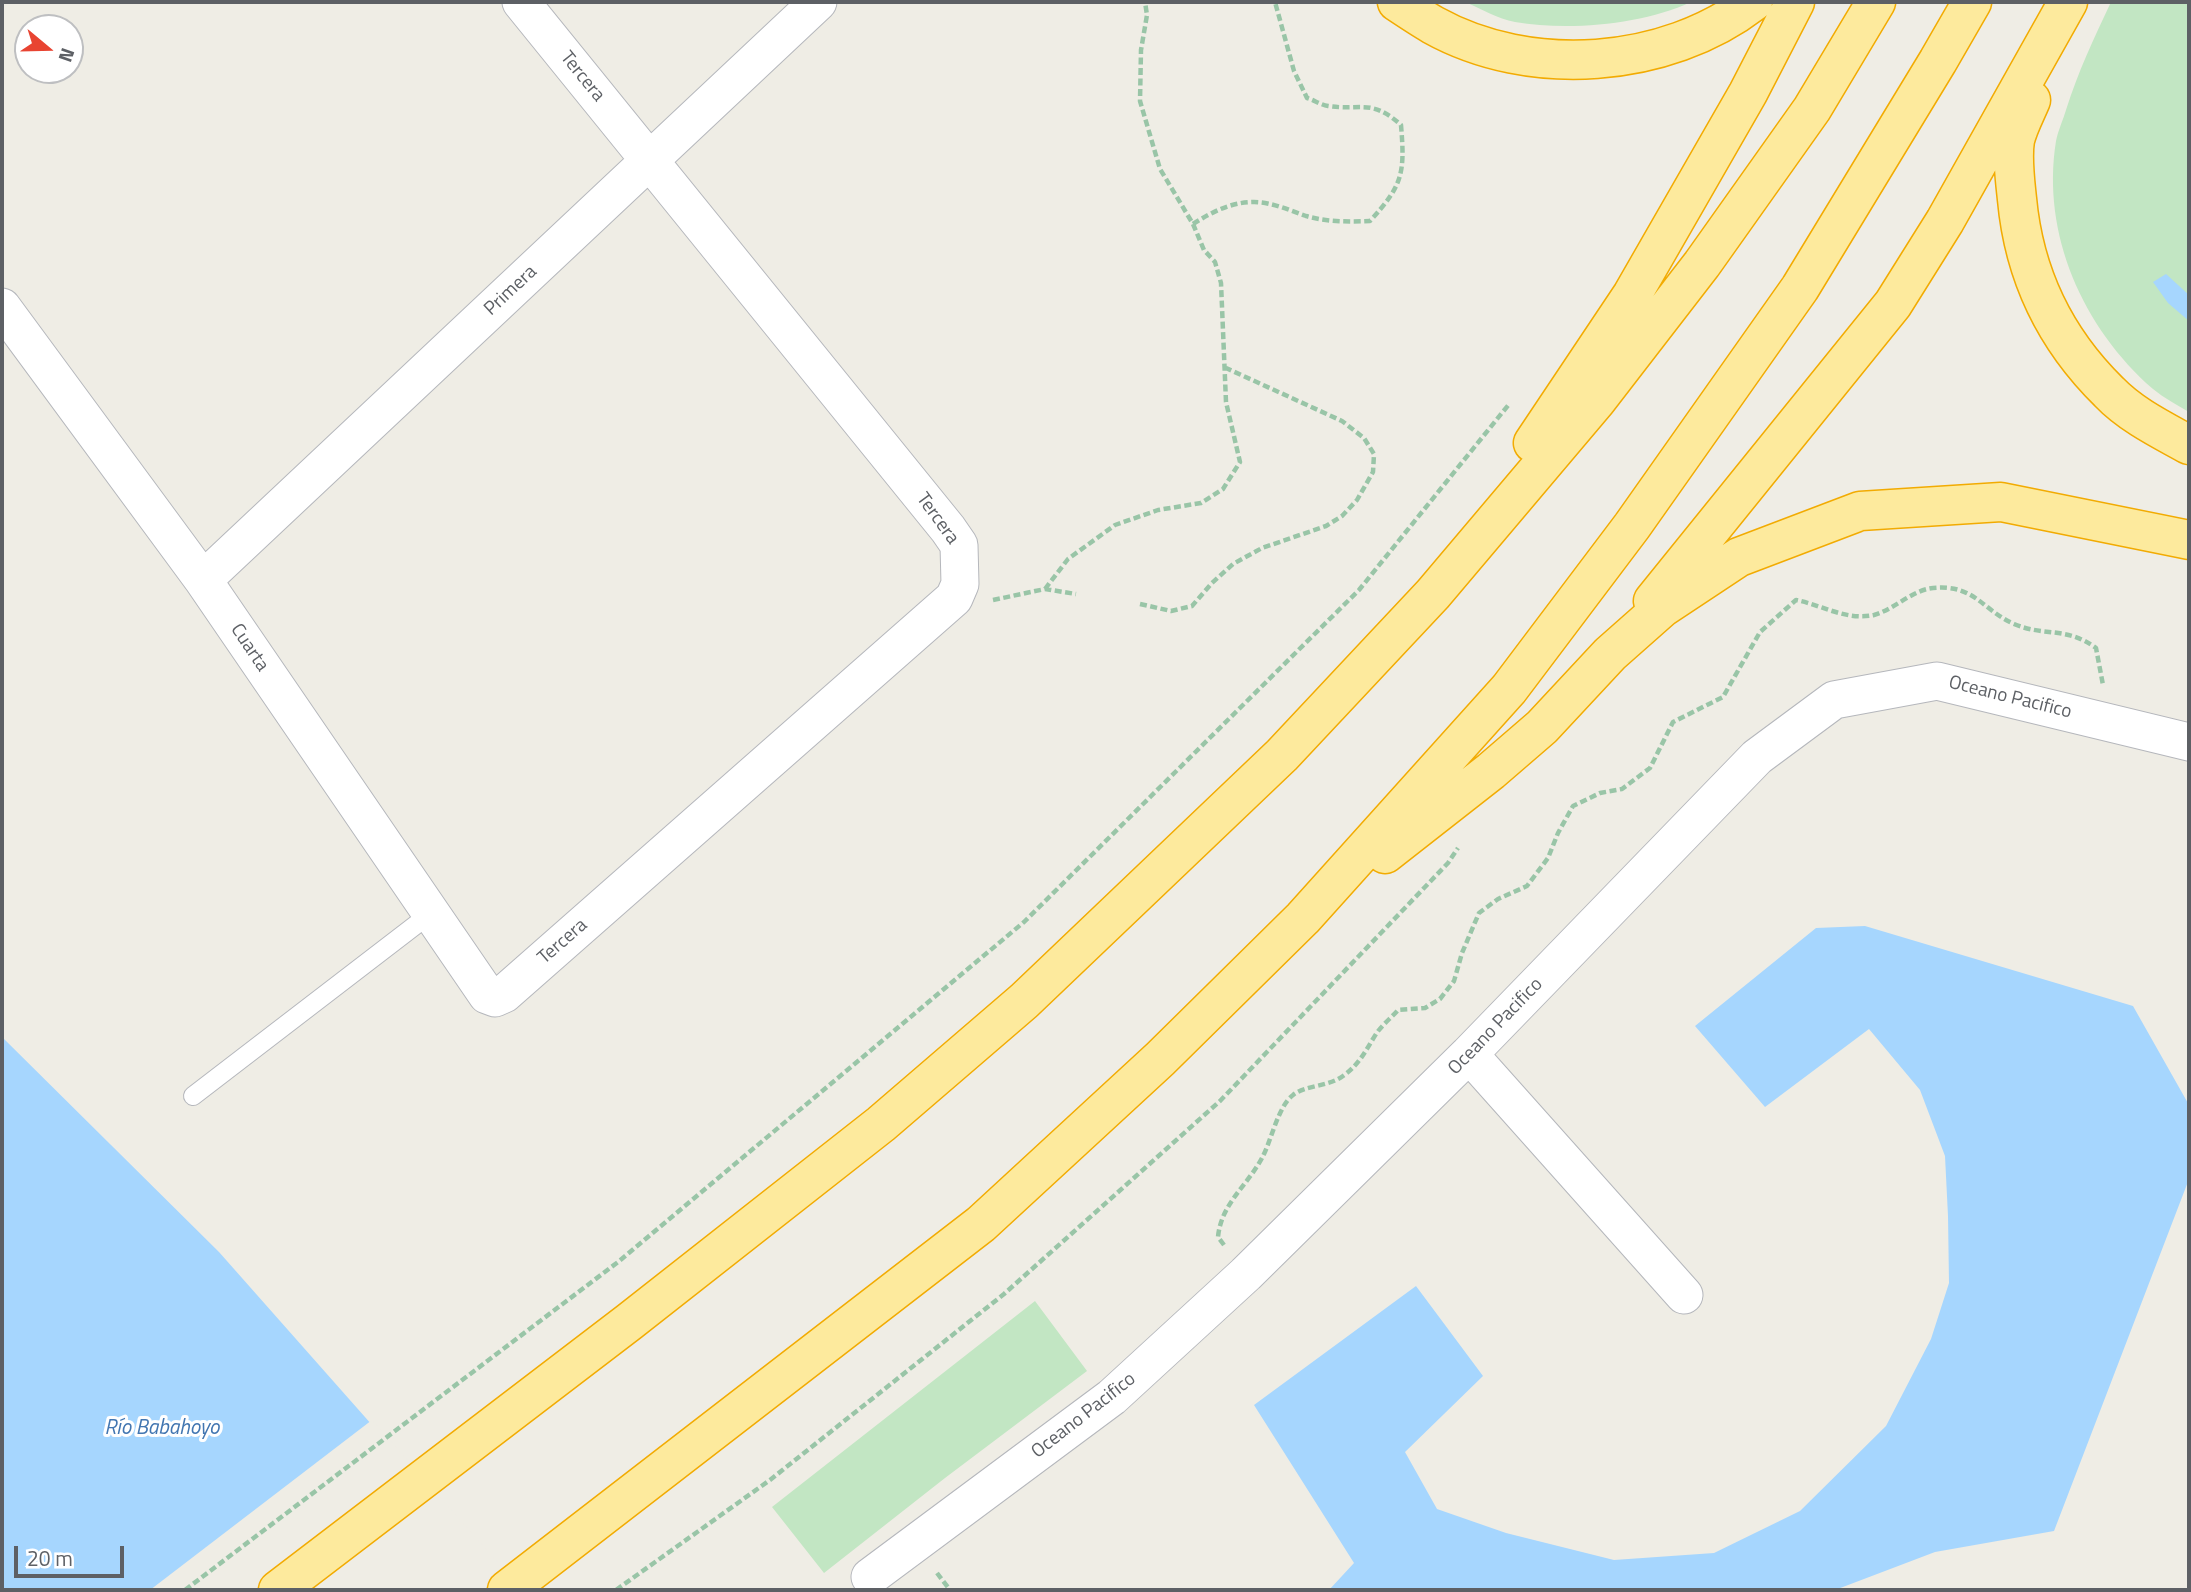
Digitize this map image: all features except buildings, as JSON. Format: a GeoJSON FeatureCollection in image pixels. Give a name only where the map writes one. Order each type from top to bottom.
{"type":"FeatureCollection","features":[{"type":"Feature","properties":{"kind":"highway"},"geometry":{"type":"LineString","coordinates":[[1397,2],[1434,26],[1468,40],[1509,53],[1553,60],[1596,59],[1642,53],[1730,20],[1753,2]]}},
{"type":"Feature","properties":{"kind":"highway"},"geometry":{"type":"LineString","coordinates":[[1433,594],[1632,295],[1748,93],[1795,2]]}},
{"type":"Feature","properties":{"kind":"highway"},"geometry":{"type":"LineString","coordinates":[[278,1590],[629,1322],[881,1124],[1024,1001],[1282,755],[1433,594],[1597,400],[1702,264],[1812,110],[1876,2]]}},
{"type":"Feature","properties":{"kind":"highway"},"geometry":{"type":"LineString","coordinates":[[507,1590],[705,1440],[981,1224],[1160,1059],[1303,918],[1509,689],[1632,526],[1800,288],[1972,2]]}},
{"type":"Feature","properties":{"kind":"highway"},"geometry":{"type":"LineString","coordinates":[[1303,918],[1491,771],[1542,727],[1610,654],[1893,304],[1945,221],[2068,2]]}},
{"type":"Feature","properties":{"kind":"highway"},"geometry":{"type":"LineString","coordinates":[[2068,2],[2015,139],[2015,180],[2020,227],[2030,272],[2052,321],[2110,394],[2147,421],[2189,445]]}},
{"type":"Feature","properties":{"kind":"highway"},"geometry":{"type":"LineString","coordinates":[[1610,654],[1662,608],[1739,557],[1860,511],[2001,502],[2189,540]]}},
{"type":"Feature","properties":{"kind":"street","name":"Tercera"},"geometry":{"type":"LineString","coordinates":[[487,995],[495,998],[505,994],[954,598],[960,584],[959,545],[953,537],[521,2]]}},
{"type":"Feature","properties":{"kind":"street","name":"Primera"},"geometry":{"type":"LineString","coordinates":[[203,580],[818,2]]}},
{"type":"Feature","properties":{"kind":"street","name":"Cuarta"},"geometry":{"type":"LineString","coordinates":[[2,307],[203,580],[487,995]]}},
{"type":"Feature","properties":{"kind":"street","name":"Oceano Pacifico"},"geometry":{"type":"LineString","coordinates":[[870,1577],[1112,1397],[1246,1274],[1469,1054],[1757,757],[1834,700],[1937,681],[2189,742]]}},
{"type":"Feature","properties":{"kind":"street"},"geometry":{"type":"LineString","coordinates":[[1469,1054],[1684,1295]]}},
{"type":"Feature","properties":{"kind":"lane"},"geometry":{"type":"LineString","coordinates":[[193,1096],[430,914]]}},
{"type":"Feature","properties":{"kind":"path"},"geometry":{"type":"LineString","coordinates":[[1045,589],[1068,559],[1115,525],[1158,510],[1201,503],[1223,489],[1240,462],[1226,402],[1221,282],[1215,262],[1204,250],[1193,224],[1160,169],[1140,101],[1141,50],[1147,15],[1145,2]]}},
{"type":"Feature","properties":{"kind":"path"},"geometry":{"type":"LineString","coordinates":[[1193,224],[1220,208],[1254,202],[1279,206],[1309,217],[1345,223],[1370,221],[1397,186],[1402,173],[1401,125],[1390,115],[1376,108],[1327,106],[1307,98],[1294,71],[1275,2]]}},
{"type":"Feature","properties":{"kind":"path"},"geometry":{"type":"LineString","coordinates":[[1140,604],[1171,611],[1192,606],[1233,564],[1262,548],[1326,526],[1342,516],[1357,500],[1373,472],[1374,454],[1364,438],[1342,421],[1226,368]]}},
{"type":"Feature","properties":{"kind":"path"},"geometry":{"type":"LineString","coordinates":[[186,1590],[618,1262],[1024,922],[1359,590],[1512,401]]}},
{"type":"Feature","properties":{"kind":"path"},"geometry":{"type":"LineString","coordinates":[[954,598],[979,603],[1045,589],[1076,594]]}},
{"type":"Feature","properties":{"kind":"path"},"geometry":{"type":"LineString","coordinates":[[616,1590],[770,1480],[1004,1294],[1220,1101],[1448,863],[1464,840]]}},
{"type":"Feature","properties":{"kind":"green space"},"geometry":{"type":"Polygon","coordinates":[[[1465,2],[1691,2],[1672,10],[1628,21],[1558,26],[1509,21],[1465,2]]]}},
{"type":"Feature","properties":{"kind":"green space"},"geometry":{"type":"Polygon","coordinates":[[[2111,2],[2189,2],[2189,412],[2153,389],[2128,365],[2106,338],[2073,277],[2055,210],[2053,176],[2057,137],[2081,69],[2111,2]]]}},
{"type":"Feature","properties":{"kind":"green space"},"geometry":{"type":"Polygon","coordinates":[[[1035,1301],[1087,1371],[824,1573],[772,1507],[1035,1301]]]}},
{"type":"Feature","properties":{"kind":"water"},"geometry":{"type":"Polygon","coordinates":[[[2166,274],[2189,295],[2189,321],[2168,303],[2153,282],[2166,274]]]}},
{"type":"Feature","properties":{"kind":"water"},"geometry":{"type":"Polygon","coordinates":[[[1865,926],[2133,1006],[2189,1105],[2189,1179],[2054,1531],[1935,1552],[1835,1590],[1329,1590],[1354,1563],[1254,1405],[1416,1286],[1483,1376],[1405,1452],[1437,1509],[1506,1533],[1614,1560],[1714,1553],[1800,1511],[1886,1426],[1931,1339],[1949,1283],[1945,1156],[1920,1090],[1869,1029],[1765,1107],[1695,1026],[1816,928],[1865,926]]]}},
{"type":"Feature","properties":{"kind":"water","name":"Río Babahoyo"},"geometry":{"type":"Polygon","coordinates":[[[2,1037],[219,1252],[518,1590],[2,1590],[2,1037]]]}},
{"type":"Feature","properties":{"kind":"pier"},"geometry":{"type":"Polygon","coordinates":[[[372,1420],[522,1590],[150,1590],[372,1420]]]}}]}
